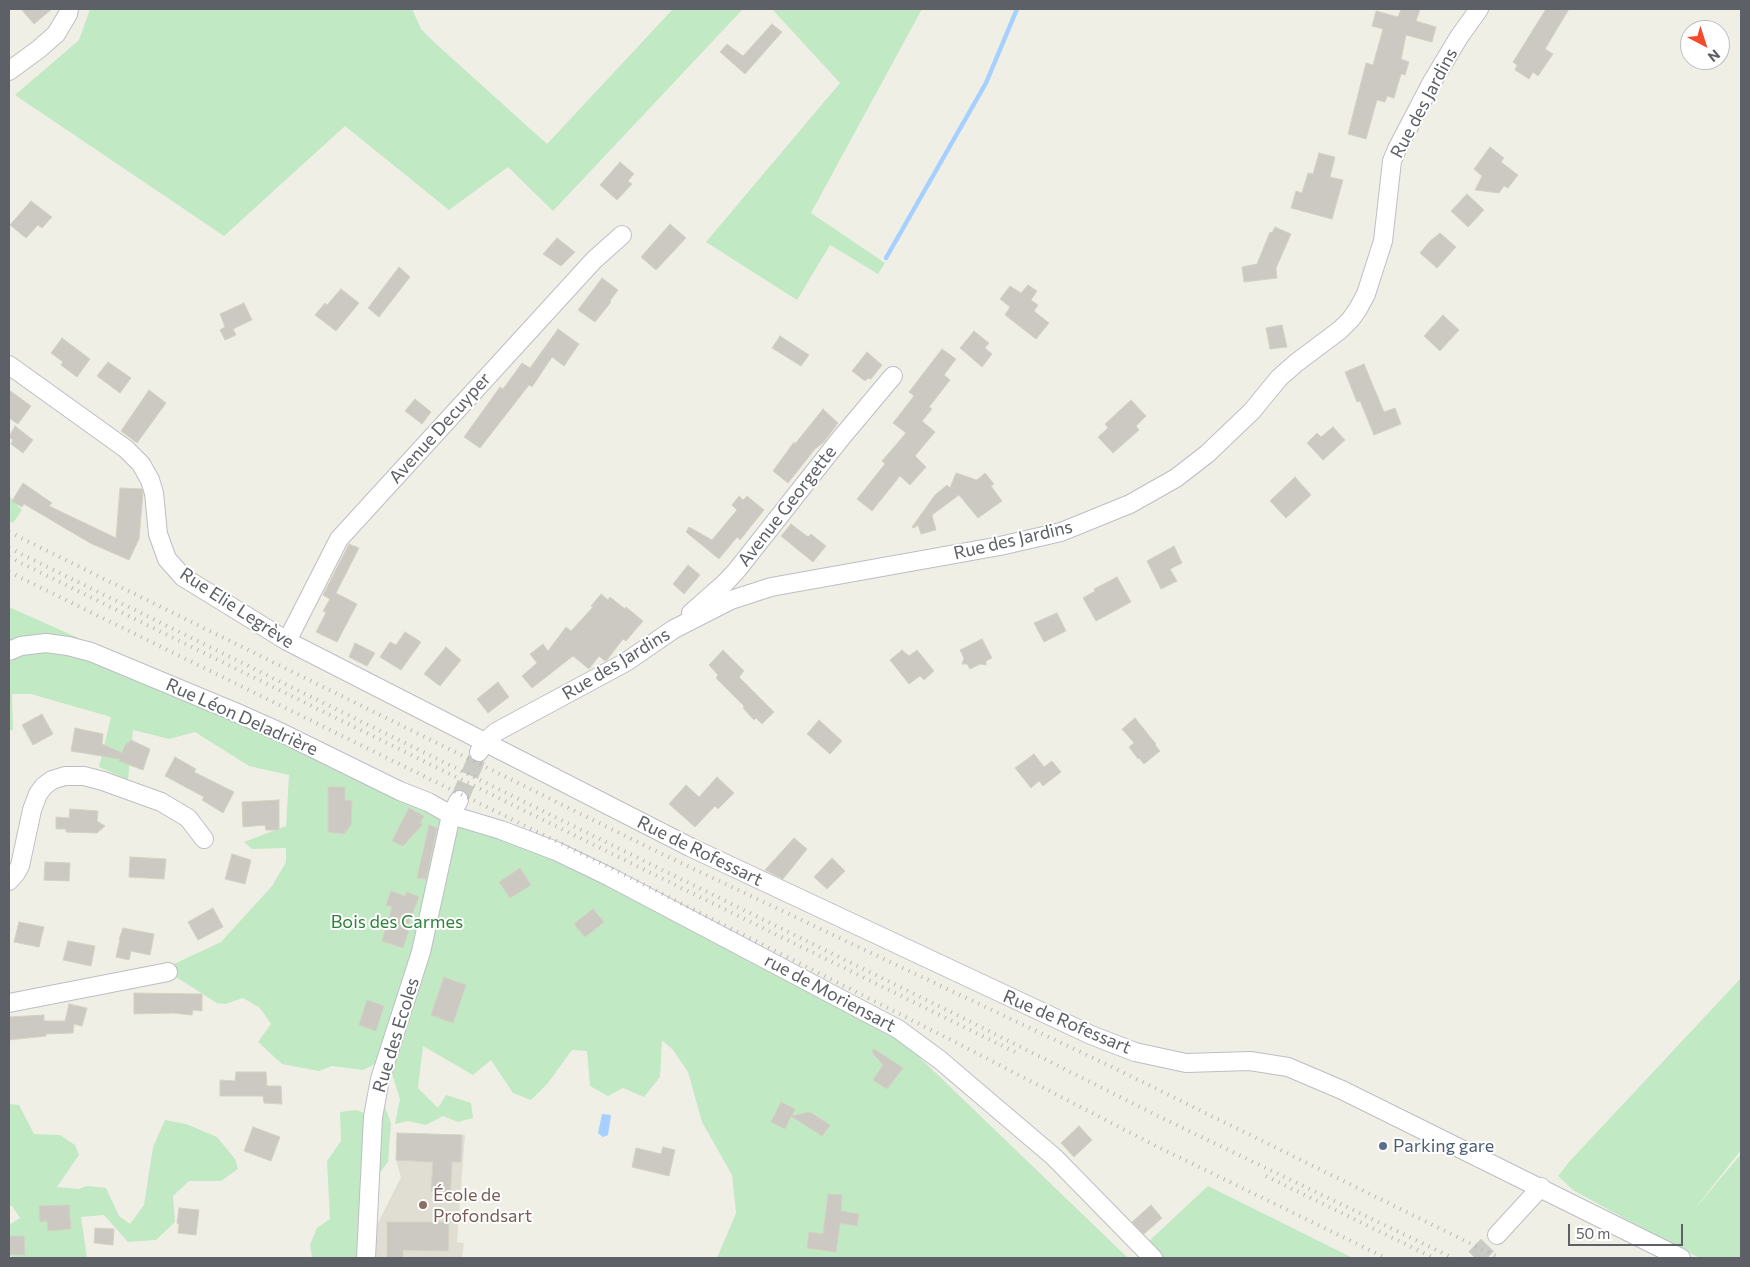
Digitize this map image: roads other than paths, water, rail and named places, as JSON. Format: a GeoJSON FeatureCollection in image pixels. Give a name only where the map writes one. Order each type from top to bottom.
{"type":"FeatureCollection","features":[{"type":"Feature","properties":{"kind":"street"},"geometry":{"type":"LineString","coordinates":[[9,71],[56,34],[69,9]]}},
{"type":"Feature","properties":{"kind":"street","name":"Rue des Jardins"},"geometry":{"type":"LineString","coordinates":[[482,748],[496,732],[626,662],[674,629],[731,600],[771,587],[1000,546],[1062,532],[1130,504],[1176,478],[1207,454],[1252,411],[1279,378],[1296,362],[1340,330],[1358,309],[1366,294],[1383,241],[1394,155],[1432,82],[1479,9]]}},
{"type":"Feature","properties":{"kind":"street","name":"Avenue Decuyper"},"geometry":{"type":"LineString","coordinates":[[287,641],[339,539],[594,260],[622,235]]}},
{"type":"Feature","properties":{"kind":"street","name":"Rue Elie Legrève"},"geometry":{"type":"LineString","coordinates":[[9,365],[126,449],[141,464],[150,480],[154,493],[158,534],[167,559],[183,577],[287,641],[466,733]]}},
{"type":"Feature","properties":{"kind":"street","name":"Avenue Georgette"},"geometry":{"type":"LineString","coordinates":[[674,629],[725,583],[893,376]]}},
{"type":"Feature","properties":{"kind":"street","name":"Rue Léon Deladrière"},"geometry":{"type":"LineString","coordinates":[[9,651],[21,646],[46,643],[90,652],[282,733],[400,791],[428,802],[455,808]]}},
{"type":"Feature","properties":{"kind":"street","name":"Rue de Rofessart"},"geometry":{"type":"LineString","coordinates":[[466,733],[482,748],[1092,1035],[1135,1052],[1186,1062],[1250,1061],[1288,1067],[1342,1090],[1681,1258]]}},
{"type":"Feature","properties":{"kind":"street"},"geometry":{"type":"LineString","coordinates":[[9,881],[20,866],[32,810],[38,794],[52,780],[65,776],[84,776],[103,781],[156,800],[188,818],[204,839]]}},
{"type":"Feature","properties":{"kind":"street","name":"Rue des Ecoles"},"geometry":{"type":"LineString","coordinates":[[366,1258],[373,1117],[380,1079],[421,952],[455,808]]}},
{"type":"Feature","properties":{"kind":"street","name":"rue de Moriensart"},"geometry":{"type":"LineString","coordinates":[[455,808],[501,830],[556,851],[685,916],[898,1029],[940,1060],[1054,1157],[1152,1258]]}},
{"type":"Feature","properties":{"kind":"street"},"geometry":{"type":"LineString","coordinates":[[9,1003],[168,972]]}},
{"type":"Feature","properties":{"kind":"street"},"geometry":{"type":"LineString","coordinates":[[1497,1235],[1541,1187]]}},
{"type":"Feature","properties":{"kind":"water"},"geometry":{"type":"Polygon","coordinates":[[[602,1114],[611,1115],[608,1135],[603,1137],[598,1133],[602,1114]]]}},
{"type":"Feature","properties":{"kind":"waterway"},"geometry":{"type":"LineString","coordinates":[[886,258],[986,83],[1017,9]]}},
{"type":"Feature","properties":{"kind":"tunnel"},"geometry":{"type":"LineString","coordinates":[[459,800],[479,753]]}},
{"type":"Feature","properties":{"kind":"tunnel"},"geometry":{"type":"LineString","coordinates":[[1475,1258],[1497,1235]]}},
{"type":"Feature","properties":{"kind":"railway"},"geometry":{"type":"LineString","coordinates":[[9,532],[660,853],[1108,1065],[1500,1258]]}},
{"type":"Feature","properties":{"kind":"railway"},"geometry":{"type":"LineString","coordinates":[[9,548],[1162,1118],[1453,1258]]}},
{"type":"Feature","properties":{"kind":"railway"},"geometry":{"type":"LineString","coordinates":[[9,557],[1019,1054]]}},
{"type":"Feature","properties":{"kind":"railway"},"geometry":{"type":"LineString","coordinates":[[9,572],[625,875],[1156,1146],[1386,1258]]}},
{"type":"Feature","properties":{"kind":"railway"},"geometry":{"type":"LineString","coordinates":[[1266,1176],[1434,1258]]}},
{"type":"Feature","properties":{"kind":"place","name":"Parking gare"},"geometry":{"type":"Point","coordinates":[1383,1146]}},
{"type":"Feature","properties":{"kind":"place","name":"École de Profondsart"},"geometry":{"type":"Point","coordinates":[423,1205]}},
{"type":"Feature","properties":{"kind":"park label","name":"Bois des Carmes"},"geometry":{"type":"Point","coordinates":[397,922]}}]}
